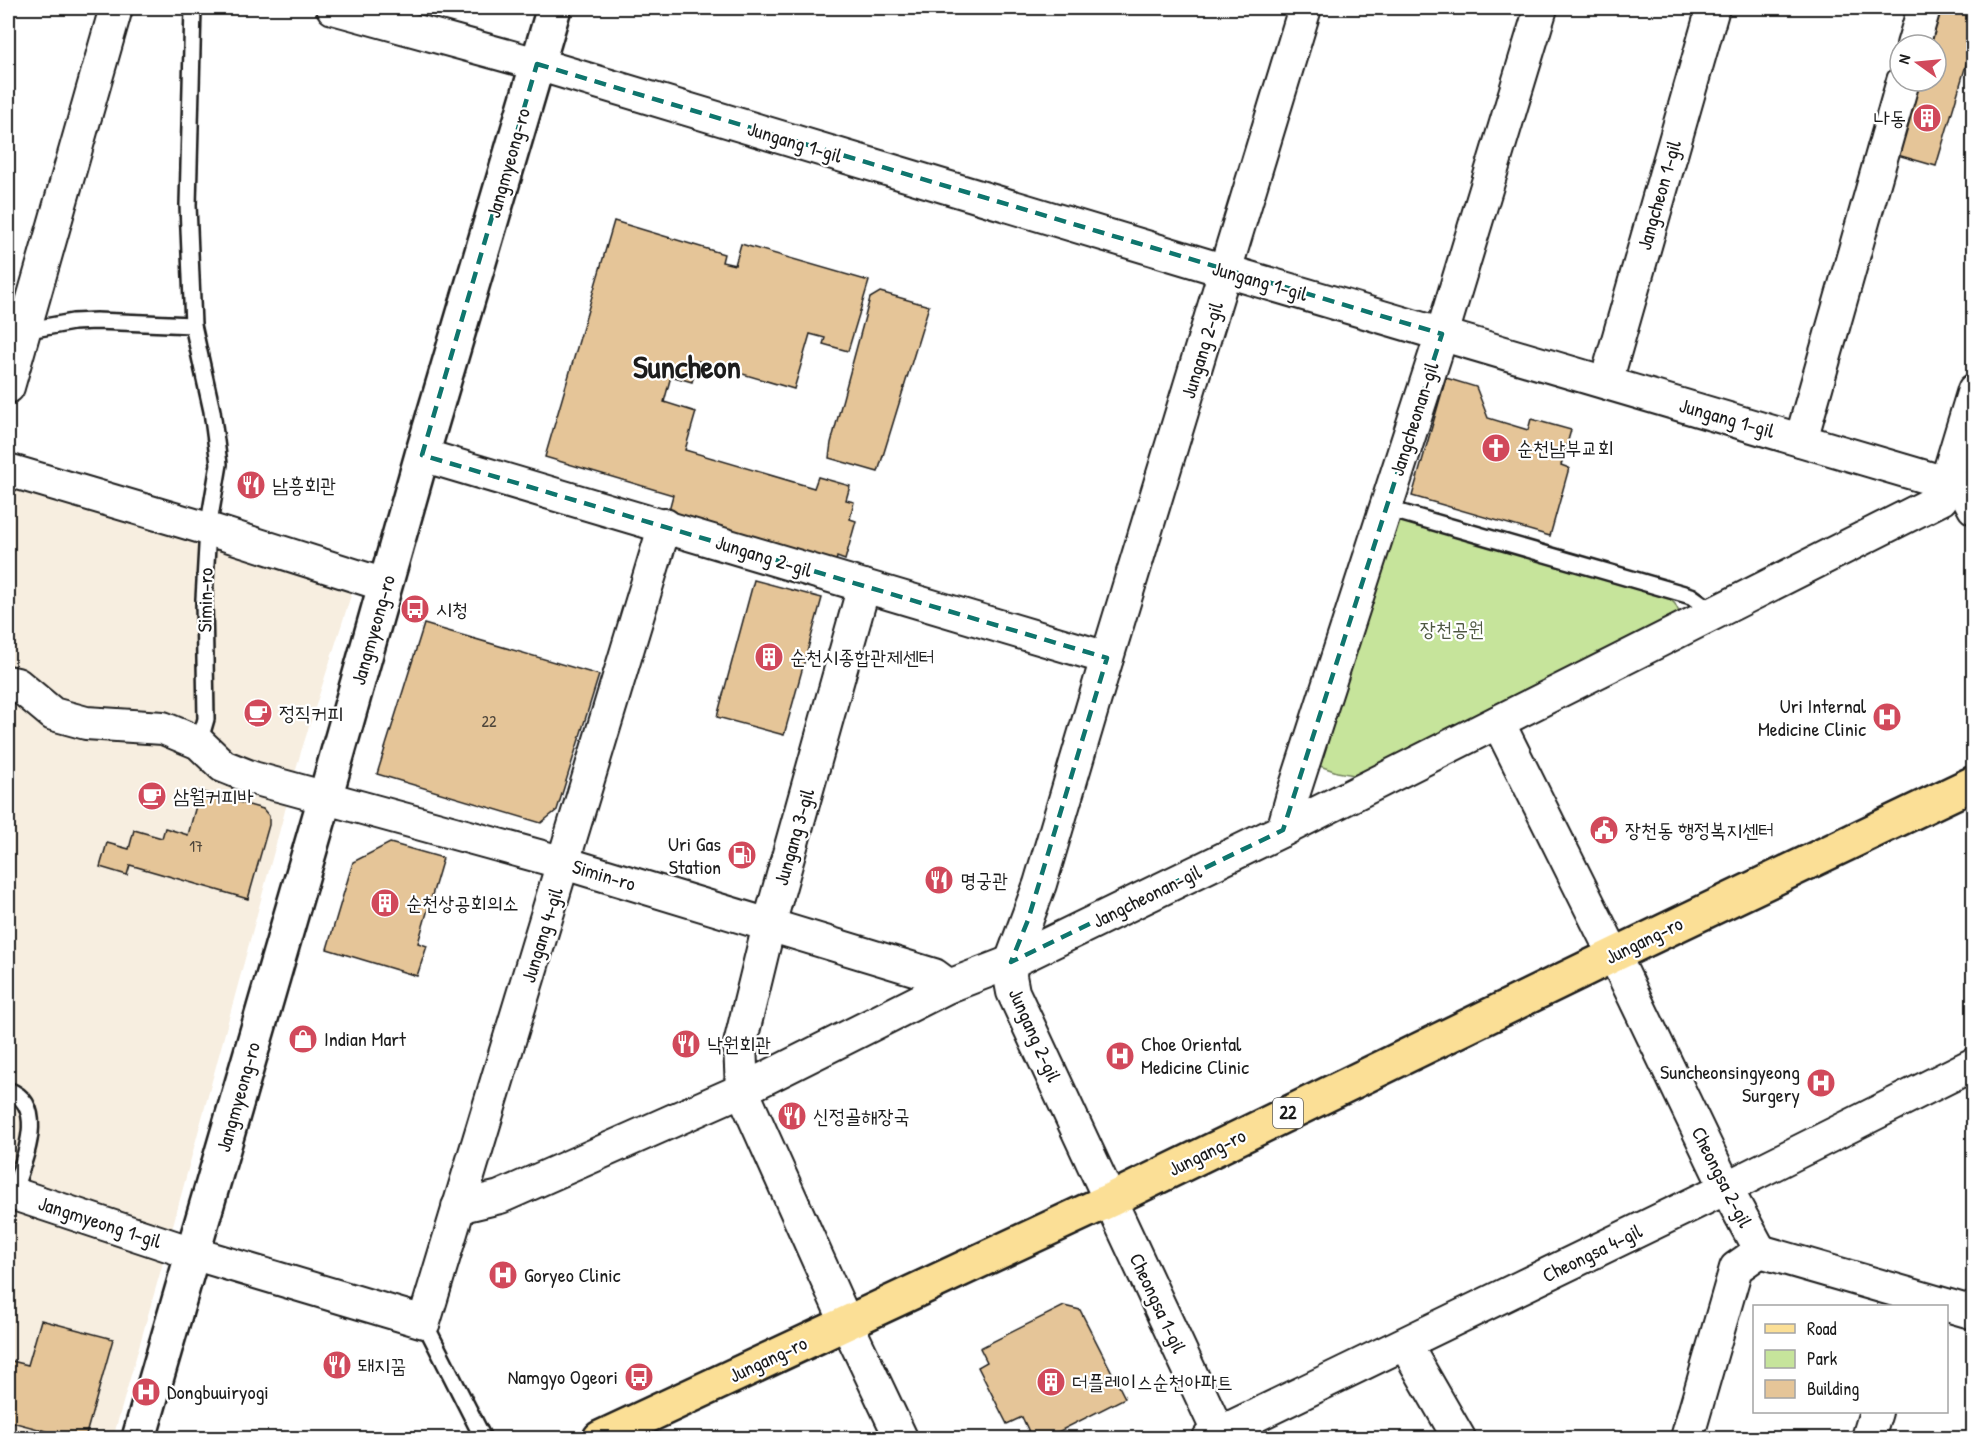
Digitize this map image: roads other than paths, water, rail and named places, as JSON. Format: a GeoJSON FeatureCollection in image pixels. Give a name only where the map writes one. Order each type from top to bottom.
{"type":"FeatureCollection","features":[{"type":"Feature","properties":{"kind":"main road","name":"Jungang-ro"},"geometry":{"type":"LineString","coordinates":[[600,1438],[1110,1200],[1974,783]]}},
{"type":"Feature","properties":{"kind":"street"},"geometry":{"type":"LineString","coordinates":[[8,387],[15,332],[116,8]]}},
{"type":"Feature","properties":{"kind":"street","name":"Jungang 1-gil"},"geometry":{"type":"LineString","coordinates":[[333,8],[537,64],[1226,271],[1946,483],[1964,489],[1974,508]]}},
{"type":"Feature","properties":{"kind":"street","name":"Jangmyeong-ro"},"geometry":{"type":"LineString","coordinates":[[139,1438],[325,798],[422,454],[554,8]]}},
{"type":"Feature","properties":{"kind":"street","name":"Jungang 2-gil"},"geometry":{"type":"LineString","coordinates":[[1110,1200],[1013,992],[1010,976],[1011,962],[1040,884],[1305,8]]}},
{"type":"Feature","properties":{"kind":"street","name":"Jangcheonan-gil"},"geometry":{"type":"LineString","coordinates":[[1283,830],[1442,334],[1541,8]]}},
{"type":"Feature","properties":{"kind":"street","name":"Jangcheon 1-gil"},"geometry":{"type":"LineString","coordinates":[[1605,382],[1713,8]]}},
{"type":"Feature","properties":{"kind":"street"},"geometry":{"type":"LineString","coordinates":[[1917,33],[1924,8]]}},
{"type":"Feature","properties":{"kind":"street"},"geometry":{"type":"LineString","coordinates":[[1801,440],[1900,93]]}},
{"type":"Feature","properties":{"kind":"street","name":"Jangcheonan-gil"},"geometry":{"type":"LineString","coordinates":[[1011,962],[1283,830],[1941,499],[1974,390]]}},
{"type":"Feature","properties":{"kind":"street","name":"Jungang 2-gil"},"geometry":{"type":"LineString","coordinates":[[422,454],[1107,658]]}},
{"type":"Feature","properties":{"kind":"street"},"geometry":{"type":"LineString","coordinates":[[8,470],[208,529],[385,585]]}},
{"type":"Feature","properties":{"kind":"street","name":"Jungang 4-gil"},"geometry":{"type":"LineString","coordinates":[[424,1322],[665,525]]}},
{"type":"Feature","properties":{"kind":"street","name":"Jungang 3-gil"},"geometry":{"type":"LineString","coordinates":[[864,586],[769,925],[740,1044],[742,1090],[846,1322],[901,1438]]}},
{"type":"Feature","properties":{"kind":"street","name":"Simin-ro"},"geometry":{"type":"LineString","coordinates":[[8,682],[18,684],[53,714],[86,723],[163,728],[199,743],[223,766],[253,778],[564,863],[934,975],[949,986]]}},
{"type":"Feature","properties":{"kind":"street","name":"Cheongsa 2-gil"},"geometry":{"type":"LineString","coordinates":[[1498,722],[1726,1188],[1760,1251],[1736,1268],[1687,1438]]}},
{"type":"Feature","properties":{"kind":"street"},"geometry":{"type":"LineString","coordinates":[[458,1207],[500,1197],[742,1090],[949,986],[1011,962]]}},
{"type":"Feature","properties":{"kind":"street","name":"Cheongsa 4-gil"},"geometry":{"type":"LineString","coordinates":[[1216,1437],[1974,1064]]}},
{"type":"Feature","properties":{"kind":"street","name":"Jangmyeong 1-gil"},"geometry":{"type":"LineString","coordinates":[[10,1192],[192,1253]]}},
{"type":"Feature","properties":{"kind":"street","name":"Cheongsa 1-gil"},"geometry":{"type":"LineString","coordinates":[[1110,1200],[1216,1437]]}},
{"type":"Feature","properties":{"kind":"street"},"geometry":{"type":"LineString","coordinates":[[1760,1251],[1908,1300],[1933,1305]]}},
{"type":"Feature","properties":{"kind":"street"},"geometry":{"type":"LineString","coordinates":[[192,1253],[424,1322]]}},
{"type":"Feature","properties":{"kind":"street"},"geometry":{"type":"LineString","coordinates":[[1948,1308],[1974,1313]]}},
{"type":"Feature","properties":{"kind":"street"},"geometry":{"type":"LineString","coordinates":[[1405,1344],[1459,1438]]}},
{"type":"Feature","properties":{"kind":"street"},"geometry":{"type":"LineString","coordinates":[[1868,1438],[1876,1413]]}},
{"type":"Feature","properties":{"kind":"lane","name":"Simin-ro"},"geometry":{"type":"LineString","coordinates":[[193,8],[188,205],[193,325],[212,411],[219,465],[208,529],[204,599],[206,719],[199,743]]}},
{"type":"Feature","properties":{"kind":"lane"},"geometry":{"type":"LineString","coordinates":[[15,332],[73,322],[96,321],[193,325]]}},
{"type":"Feature","properties":{"kind":"lane"},"geometry":{"type":"LineString","coordinates":[[1386,508],[1691,596],[1715,613]]}},
{"type":"Feature","properties":{"kind":"lane"},"geometry":{"type":"LineString","coordinates":[[8,1090],[22,1099],[32,1119],[30,1136],[10,1192]]}},
{"type":"Feature","properties":{"kind":"lane"},"geometry":{"type":"LineString","coordinates":[[424,1322],[483,1438]]}},
{"type":"Feature","properties":{"kind":"place","name":"나동"},"geometry":{"type":"Point","coordinates":[1927,118]}},
{"type":"Feature","properties":{"kind":"place","name":"순천남부교회"},"geometry":{"type":"Point","coordinates":[1496,448]}},
{"type":"Feature","properties":{"kind":"place","name":"남흥회관"},"geometry":{"type":"Point","coordinates":[251,485]}},
{"type":"Feature","properties":{"kind":"place","name":"시청"},"geometry":{"type":"Point","coordinates":[415,609]}},
{"type":"Feature","properties":{"kind":"place","name":"순천시종합관제센터"},"geometry":{"type":"Point","coordinates":[769,657]}},
{"type":"Feature","properties":{"kind":"place","name":"정직커피"},"geometry":{"type":"Point","coordinates":[258,713]}},
{"type":"Feature","properties":{"kind":"place","name":"Uri Internal Medicine Clinic"},"geometry":{"type":"Point","coordinates":[1887,717]}},
{"type":"Feature","properties":{"kind":"place","name":"삼월커피바"},"geometry":{"type":"Point","coordinates":[152,796]}},
{"type":"Feature","properties":{"kind":"place","name":"장천동 행정복지센터"},"geometry":{"type":"Point","coordinates":[1604,830]}},
{"type":"Feature","properties":{"kind":"place","name":"Uri Gas Station"},"geometry":{"type":"Point","coordinates":[742,855]}},
{"type":"Feature","properties":{"kind":"place","name":"명궁관"},"geometry":{"type":"Point","coordinates":[939,880]}},
{"type":"Feature","properties":{"kind":"place","name":"순천상공회의소"},"geometry":{"type":"Point","coordinates":[385,903]}},
{"type":"Feature","properties":{"kind":"place","name":"Indian Mart"},"geometry":{"type":"Point","coordinates":[303,1039]}},
{"type":"Feature","properties":{"kind":"place","name":"낙원회관"},"geometry":{"type":"Point","coordinates":[686,1044]}},
{"type":"Feature","properties":{"kind":"place","name":"Choe Oriental Medicine Clinic"},"geometry":{"type":"Point","coordinates":[1120,1056]}},
{"type":"Feature","properties":{"kind":"place","name":"Suncheonsingyeong Surgery"},"geometry":{"type":"Point","coordinates":[1821,1083]}},
{"type":"Feature","properties":{"kind":"place","name":"신정골해장국"},"geometry":{"type":"Point","coordinates":[792,1116]}},
{"type":"Feature","properties":{"kind":"place","name":"Goryeo Clinic"},"geometry":{"type":"Point","coordinates":[503,1275]}},
{"type":"Feature","properties":{"kind":"place","name":"돼지꿈"},"geometry":{"type":"Point","coordinates":[337,1365]}},
{"type":"Feature","properties":{"kind":"place","name":"Namgyo Ogeori"},"geometry":{"type":"Point","coordinates":[639,1377]}},
{"type":"Feature","properties":{"kind":"place","name":"더플레이스순천아파트"},"geometry":{"type":"Point","coordinates":[1051,1382]}},
{"type":"Feature","properties":{"kind":"place","name":"Dongbuuiryogi"},"geometry":{"type":"Point","coordinates":[146,1392]}},
{"type":"Feature","properties":{"kind":"district","name":"Suncheon"},"geometry":{"type":"Point","coordinates":[687,367]}},
{"type":"Feature","properties":{"kind":"park label","name":"장천공원"},"geometry":{"type":"Point","coordinates":[1452,629]}}]}
